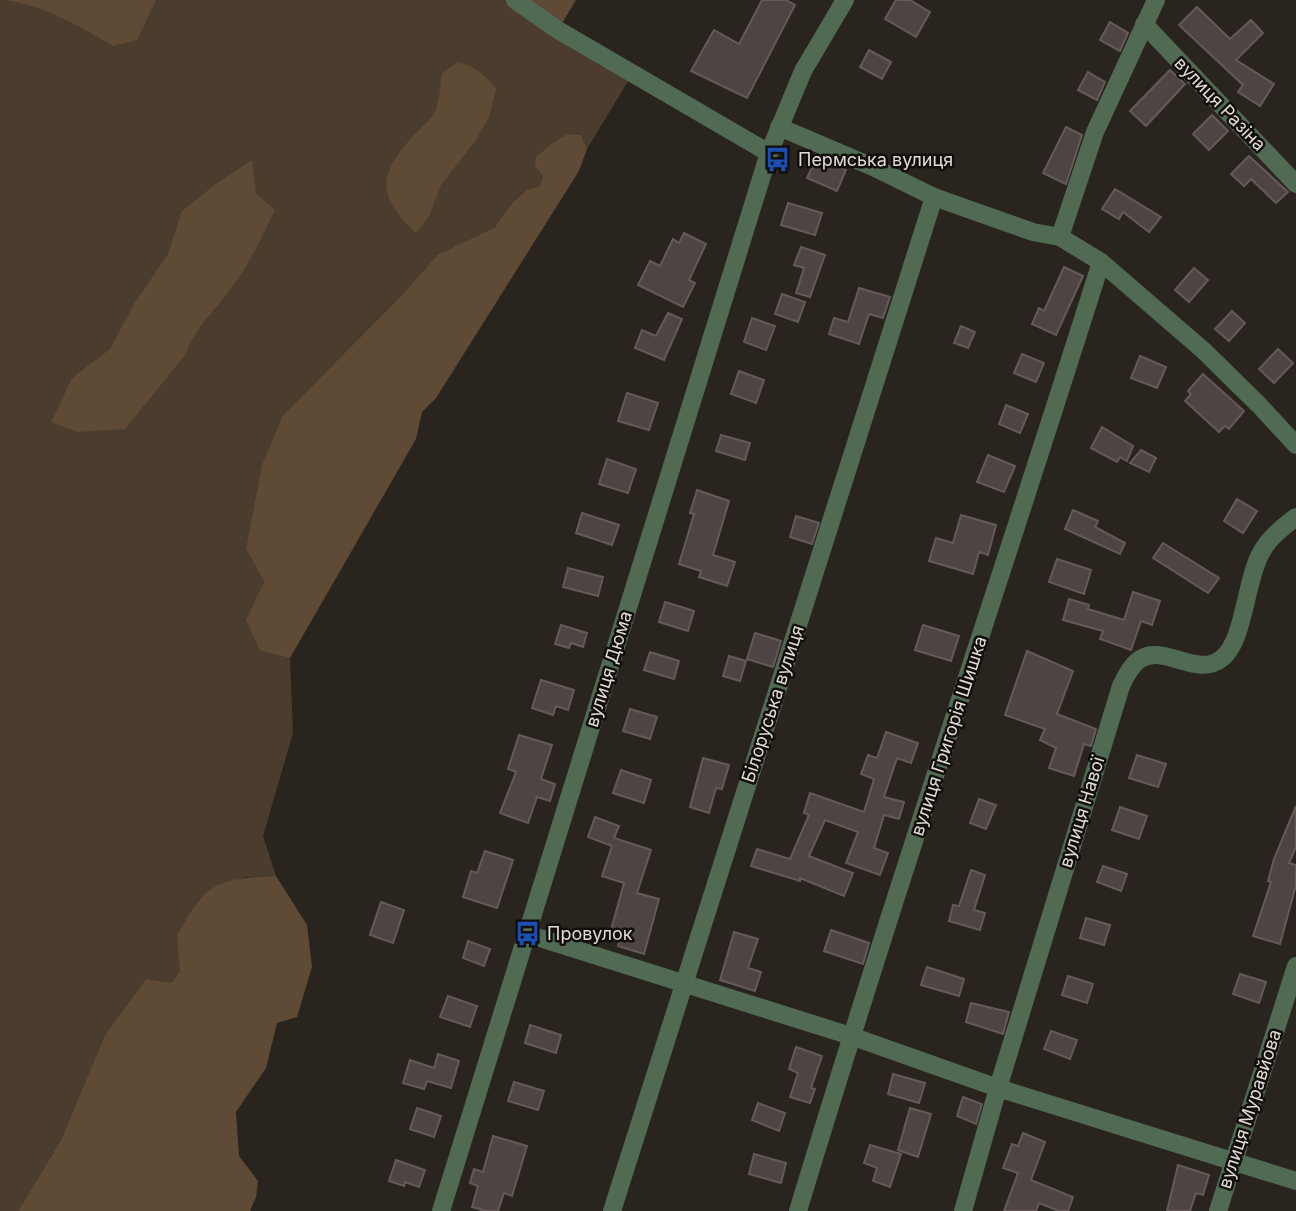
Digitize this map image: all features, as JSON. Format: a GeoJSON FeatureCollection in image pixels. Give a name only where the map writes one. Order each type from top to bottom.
{"type":"FeatureCollection","features":[{"type":"Feature","properties":{"kind":"street"},"geometry":{"type":"LineString","coordinates":[[515,0],[558,30],[769,153]]}},
{"type":"Feature","properties":{"kind":"street","name":"вулиця Дюма"},"geometry":{"type":"LineString","coordinates":[[441,1211],[769,153],[803,71],[845,0]]}},
{"type":"Feature","properties":{"kind":"street"},"geometry":{"type":"LineString","coordinates":[[1060,237],[1095,132],[1156,0]]}},
{"type":"Feature","properties":{"kind":"street","name":"вулиця Разіна"},"geometry":{"type":"LineString","coordinates":[[1144,24],[1296,184]]}},
{"type":"Feature","properties":{"kind":"street"},"geometry":{"type":"LineString","coordinates":[[779,127],[873,167],[934,197],[1033,232],[1060,237],[1101,262],[1203,350],[1296,444]]}},
{"type":"Feature","properties":{"kind":"street","name":"Білоруська вулиця"},"geometry":{"type":"LineString","coordinates":[[612,1211],[934,197]]}},
{"type":"Feature","properties":{"kind":"street","name":"вулиця Григорія Шишка"},"geometry":{"type":"LineString","coordinates":[[798,1211],[851,1035],[1101,262]]}},
{"type":"Feature","properties":{"kind":"street","name":"вулиця Навої"},"geometry":{"type":"LineString","coordinates":[[963,1211],[1121,686],[1133,665],[1148,655],[1168,656],[1194,664],[1209,665],[1221,660],[1232,648],[1251,575],[1262,549],[1276,532],[1296,517]]}},
{"type":"Feature","properties":{"kind":"street"},"geometry":{"type":"LineString","coordinates":[[527,934],[851,1035],[998,1088],[1296,1181]]}},
{"type":"Feature","properties":{"kind":"street","name":"вулиця Муравйова"},"geometry":{"type":"LineString","coordinates":[[1218,1211],[1296,967]]}},
{"type":"Feature","properties":{"kind":"shaded area"},"geometry":{"type":"Polygon","coordinates":[[[0,0],[515,0],[633,73],[587,149],[581,135],[568,134],[535,166],[543,176],[539,187],[512,203],[495,227],[437,255],[403,294],[283,415],[246,549],[264,582],[247,621],[260,651],[290,658],[293,733],[263,836],[276,876],[246,877],[224,883],[177,935],[181,970],[171,983],[104,1037],[61,1140],[18,1211],[0,1211],[0,0]]]}},
{"type":"Feature","properties":{"kind":"shaded area"},"geometry":{"type":"Polygon","coordinates":[[[3,0],[156,0],[137,40],[113,46],[47,11],[3,0]]]}},
{"type":"Feature","properties":{"kind":"shaded area"},"geometry":{"type":"Polygon","coordinates":[[[515,0],[576,0],[558,30],[515,0]]]}},
{"type":"Feature","properties":{"kind":"shaded area"},"geometry":{"type":"Polygon","coordinates":[[[458,62],[479,72],[496,89],[489,117],[476,140],[441,185],[429,216],[416,233],[393,206],[386,183],[395,159],[435,112],[442,73],[458,62]]]}},
{"type":"Feature","properties":{"kind":"shaded area"},"geometry":{"type":"Polygon","coordinates":[[[568,134],[581,135],[587,149],[579,171],[436,398],[422,412],[416,439],[290,658],[260,651],[246,620],[264,582],[246,549],[262,465],[283,415],[403,294],[437,255],[495,227],[512,203],[527,190],[539,187],[543,176],[535,166],[536,157],[568,134]]]}},
{"type":"Feature","properties":{"kind":"shaded area"},"geometry":{"type":"Polygon","coordinates":[[[252,160],[256,194],[275,210],[244,269],[200,327],[186,354],[125,429],[77,432],[51,422],[72,378],[110,349],[134,304],[168,254],[182,211],[218,182],[252,160]]]}},
{"type":"Feature","properties":{"kind":"shaded area"},"geometry":{"type":"Polygon","coordinates":[[[276,876],[307,925],[312,967],[297,1017],[277,1023],[266,1068],[236,1112],[239,1156],[258,1181],[256,1197],[250,1211],[18,1211],[61,1140],[104,1037],[146,979],[171,983],[180,971],[177,935],[198,902],[206,893],[221,884],[239,879],[276,876]]]}},
{"type":"Feature","properties":{"kind":"building"},"geometry":{"type":"Polygon","coordinates":[[[762,0],[786,0],[795,5],[747,98],[691,71],[714,30],[739,44],[762,0]]]}},
{"type":"Feature","properties":{"kind":"building"},"geometry":{"type":"Polygon","coordinates":[[[896,0],[910,0],[930,12],[916,37],[885,19],[896,0]]]}},
{"type":"Feature","properties":{"kind":"building"},"geometry":{"type":"Polygon","coordinates":[[[1197,7],[1230,39],[1251,20],[1263,33],[1236,60],[1274,84],[1260,106],[1238,92],[1243,85],[1179,25],[1197,7]]]}},
{"type":"Feature","properties":{"kind":"building"},"geometry":{"type":"Polygon","coordinates":[[[1110,22],[1128,33],[1120,51],[1100,40],[1110,22]]]}},
{"type":"Feature","properties":{"kind":"building"},"geometry":{"type":"Polygon","coordinates":[[[869,50],[891,62],[882,79],[860,67],[869,50]]]}},
{"type":"Feature","properties":{"kind":"building"},"geometry":{"type":"Polygon","coordinates":[[[1170,70],[1185,84],[1146,126],[1130,111],[1170,70]]]}},
{"type":"Feature","properties":{"kind":"building"},"geometry":{"type":"Polygon","coordinates":[[[1088,72],[1105,82],[1097,100],[1078,90],[1088,72]]]}},
{"type":"Feature","properties":{"kind":"building"},"geometry":{"type":"Polygon","coordinates":[[[1212,115],[1228,131],[1209,150],[1193,134],[1212,115]]]}},
{"type":"Feature","properties":{"kind":"building"},"geometry":{"type":"Polygon","coordinates":[[[1066,127],[1082,135],[1066,184],[1043,173],[1066,127]]]}},
{"type":"Feature","properties":{"kind":"building"},"geometry":{"type":"Polygon","coordinates":[[[817,156],[846,170],[837,191],[807,178],[817,156]]]}},
{"type":"Feature","properties":{"kind":"building"},"geometry":{"type":"Polygon","coordinates":[[[1249,156],[1288,192],[1276,203],[1251,179],[1244,186],[1231,174],[1249,156]]]}},
{"type":"Feature","properties":{"kind":"building"},"geometry":{"type":"Polygon","coordinates":[[[1115,189],[1161,217],[1149,232],[1123,212],[1119,219],[1102,209],[1115,189]]]}},
{"type":"Feature","properties":{"kind":"building"},"geometry":{"type":"Polygon","coordinates":[[[788,203],[822,213],[815,235],[781,225],[788,203]]]}},
{"type":"Feature","properties":{"kind":"building"},"geometry":{"type":"Polygon","coordinates":[[[684,233],[706,244],[689,280],[695,283],[683,307],[638,285],[650,261],[660,266],[673,239],[679,243],[684,233]]]}},
{"type":"Feature","properties":{"kind":"building"},"geometry":{"type":"Polygon","coordinates":[[[801,247],[825,255],[810,297],[796,293],[804,268],[794,265],[801,247]]]}},
{"type":"Feature","properties":{"kind":"building"},"geometry":{"type":"Polygon","coordinates":[[[1064,267],[1083,276],[1056,335],[1032,324],[1039,308],[1044,311],[1064,267]]]}},
{"type":"Feature","properties":{"kind":"building"},"geometry":{"type":"Polygon","coordinates":[[[1194,268],[1208,280],[1189,302],[1175,290],[1194,268]]]}},
{"type":"Feature","properties":{"kind":"building"},"geometry":{"type":"Polygon","coordinates":[[[859,288],[890,297],[883,318],[869,314],[859,344],[829,334],[834,318],[848,322],[859,288]]]}},
{"type":"Feature","properties":{"kind":"building"},"geometry":{"type":"Polygon","coordinates":[[[782,294],[805,302],[798,322],[775,314],[782,294]]]}},
{"type":"Feature","properties":{"kind":"building"},"geometry":{"type":"Polygon","coordinates":[[[1232,311],[1245,323],[1229,341],[1215,329],[1232,311]]]}},
{"type":"Feature","properties":{"kind":"building"},"geometry":{"type":"Polygon","coordinates":[[[668,313],[682,319],[664,360],[635,348],[642,330],[656,336],[668,313]]]}},
{"type":"Feature","properties":{"kind":"building"},"geometry":{"type":"Polygon","coordinates":[[[752,318],[775,326],[766,350],[744,342],[752,318]]]}},
{"type":"Feature","properties":{"kind":"building"},"geometry":{"type":"Polygon","coordinates":[[[961,326],[975,332],[968,348],[954,343],[961,326]]]}},
{"type":"Feature","properties":{"kind":"building"},"geometry":{"type":"Polygon","coordinates":[[[1278,349],[1293,363],[1274,383],[1259,369],[1278,349]]]}},
{"type":"Feature","properties":{"kind":"building"},"geometry":{"type":"Polygon","coordinates":[[[1022,354],[1044,363],[1036,382],[1014,373],[1022,354]]]}},
{"type":"Feature","properties":{"kind":"building"},"geometry":{"type":"Polygon","coordinates":[[[1140,356],[1166,367],[1157,388],[1131,378],[1140,356]]]}},
{"type":"Feature","properties":{"kind":"building"},"geometry":{"type":"Polygon","coordinates":[[[739,371],[764,380],[756,403],[731,394],[739,371]]]}},
{"type":"Feature","properties":{"kind":"building"},"geometry":{"type":"Polygon","coordinates":[[[1203,374],[1244,411],[1229,429],[1225,426],[1219,432],[1185,401],[1191,394],[1188,391],[1203,374]]]}},
{"type":"Feature","properties":{"kind":"building"},"geometry":{"type":"Polygon","coordinates":[[[627,393],[658,403],[649,430],[618,421],[627,393]]]}},
{"type":"Feature","properties":{"kind":"building"},"geometry":{"type":"Polygon","coordinates":[[[1006,405],[1028,414],[1020,433],[999,424],[1006,405]]]}},
{"type":"Feature","properties":{"kind":"building"},"geometry":{"type":"Polygon","coordinates":[[[1102,427],[1133,446],[1127,461],[1120,457],[1117,462],[1091,448],[1102,427]]]}},
{"type":"Feature","properties":{"kind":"building"},"geometry":{"type":"Polygon","coordinates":[[[721,435],[750,443],[745,460],[716,451],[721,435]]]}},
{"type":"Feature","properties":{"kind":"building"},"geometry":{"type":"Polygon","coordinates":[[[1141,450],[1156,458],[1149,472],[1130,463],[1141,450]]]}},
{"type":"Feature","properties":{"kind":"building"},"geometry":{"type":"Polygon","coordinates":[[[988,455],[1015,466],[1004,492],[977,482],[988,455]]]}},
{"type":"Feature","properties":{"kind":"building"},"geometry":{"type":"Polygon","coordinates":[[[607,459],[636,469],[628,493],[599,484],[607,459]]]}},
{"type":"Feature","properties":{"kind":"building"},"geometry":{"type":"Polygon","coordinates":[[[697,490],[729,501],[713,555],[735,562],[727,586],[699,577],[701,571],[679,564],[694,514],[690,513],[697,490]]]}},
{"type":"Feature","properties":{"kind":"building"},"geometry":{"type":"Polygon","coordinates":[[[1237,499],[1257,511],[1243,533],[1224,521],[1237,499]]]}},
{"type":"Feature","properties":{"kind":"building"},"geometry":{"type":"Polygon","coordinates":[[[1073,510],[1098,521],[1095,527],[1125,543],[1120,554],[1065,529],[1073,510]]]}},
{"type":"Feature","properties":{"kind":"building"},"geometry":{"type":"Polygon","coordinates":[[[582,513],[619,525],[612,545],[576,533],[582,513]]]}},
{"type":"Feature","properties":{"kind":"building"},"geometry":{"type":"Polygon","coordinates":[[[961,515],[996,525],[988,555],[979,552],[973,574],[929,561],[936,538],[953,543],[961,515]]]}},
{"type":"Feature","properties":{"kind":"building"},"geometry":{"type":"Polygon","coordinates":[[[796,516],[819,523],[812,544],[790,537],[796,516]]]}},
{"type":"Feature","properties":{"kind":"building"},"geometry":{"type":"Polygon","coordinates":[[[1163,543],[1219,578],[1208,593],[1153,558],[1163,543]]]}},
{"type":"Feature","properties":{"kind":"building"},"geometry":{"type":"Polygon","coordinates":[[[1057,559],[1091,570],[1084,594],[1049,582],[1057,559]]]}},
{"type":"Feature","properties":{"kind":"building"},"geometry":{"type":"Polygon","coordinates":[[[568,568],[603,577],[598,596],[563,587],[568,568]]]}},
{"type":"Feature","properties":{"kind":"building"},"geometry":{"type":"Polygon","coordinates":[[[1133,592],[1160,601],[1152,625],[1141,621],[1131,650],[1100,639],[1103,631],[1063,620],[1069,599],[1089,605],[1088,609],[1124,620],[1133,592]]]}},
{"type":"Feature","properties":{"kind":"building"},"geometry":{"type":"Polygon","coordinates":[[[665,602],[694,611],[688,631],[659,622],[665,602]]]}},
{"type":"Feature","properties":{"kind":"building"},"geometry":{"type":"Polygon","coordinates":[[[561,625],[587,633],[583,647],[571,643],[569,648],[555,644],[561,625]]]}},
{"type":"Feature","properties":{"kind":"building"},"geometry":{"type":"Polygon","coordinates":[[[923,625],[959,636],[951,661],[915,650],[923,625]]]}},
{"type":"Feature","properties":{"kind":"building"},"geometry":{"type":"Polygon","coordinates":[[[755,633],[781,641],[773,667],[747,659],[755,633]]]}},
{"type":"Feature","properties":{"kind":"building"},"geometry":{"type":"Polygon","coordinates":[[[1027,651],[1073,671],[1057,714],[1096,729],[1091,746],[1084,744],[1074,776],[1049,768],[1056,748],[1040,740],[1045,729],[1005,715],[1027,651]]]}},
{"type":"Feature","properties":{"kind":"building"},"geometry":{"type":"Polygon","coordinates":[[[650,652],[679,661],[674,679],[644,670],[650,652]]]}},
{"type":"Feature","properties":{"kind":"building"},"geometry":{"type":"Polygon","coordinates":[[[729,656],[746,661],[740,681],[723,676],[729,656]]]}},
{"type":"Feature","properties":{"kind":"building"},"geometry":{"type":"Polygon","coordinates":[[[541,680],[574,690],[568,710],[556,706],[553,715],[532,708],[541,680]]]}},
{"type":"Feature","properties":{"kind":"building"},"geometry":{"type":"Polygon","coordinates":[[[630,709],[657,717],[650,739],[623,731],[630,709]]]}},
{"type":"Feature","properties":{"kind":"building"},"geometry":{"type":"Polygon","coordinates":[[[886,732],[918,743],[911,763],[897,758],[884,797],[904,802],[899,819],[884,815],[874,848],[888,853],[880,875],[846,863],[858,832],[825,820],[809,856],[853,873],[844,896],[800,878],[800,881],[751,866],[757,849],[790,859],[809,815],[804,813],[810,793],[864,812],[874,779],[861,774],[868,755],[877,758],[886,732]]]}},
{"type":"Feature","properties":{"kind":"building"},"geometry":{"type":"Polygon","coordinates":[[[519,735],[552,745],[541,779],[555,784],[550,801],[537,797],[528,823],[500,813],[516,772],[508,769],[519,735]]]}},
{"type":"Feature","properties":{"kind":"building"},"geometry":{"type":"Polygon","coordinates":[[[1137,755],[1166,764],[1158,787],[1129,778],[1137,755]]]}},
{"type":"Feature","properties":{"kind":"building"},"geometry":{"type":"Polygon","coordinates":[[[703,758],[729,765],[722,789],[716,788],[709,813],[690,807],[703,758]]]}},
{"type":"Feature","properties":{"kind":"building"},"geometry":{"type":"Polygon","coordinates":[[[621,770],[651,780],[644,803],[613,793],[621,770]]]}},
{"type":"Feature","properties":{"kind":"building"},"geometry":{"type":"Polygon","coordinates":[[[979,799],[996,805],[986,829],[970,823],[979,799]]]}},
{"type":"Feature","properties":{"kind":"building"},"geometry":{"type":"Polygon","coordinates":[[[1296,806],[1296,847],[1289,863],[1296,865],[1296,885],[1280,944],[1253,936],[1271,882],[1268,881],[1274,859],[1296,806]]]}},
{"type":"Feature","properties":{"kind":"building"},"geometry":{"type":"Polygon","coordinates":[[[1120,807],[1147,816],[1139,839],[1112,830],[1120,807]]]}},
{"type":"Feature","properties":{"kind":"building"},"geometry":{"type":"Polygon","coordinates":[[[595,817],[619,826],[614,838],[651,850],[637,893],[659,899],[644,954],[618,946],[622,933],[611,930],[624,883],[602,876],[612,846],[588,837],[595,817]]]}},
{"type":"Feature","properties":{"kind":"building"},"geometry":{"type":"Polygon","coordinates":[[[485,851],[513,860],[497,908],[463,897],[471,871],[477,873],[485,851]]]}},
{"type":"Feature","properties":{"kind":"building"},"geometry":{"type":"Polygon","coordinates":[[[1103,866],[1127,874],[1121,891],[1097,882],[1103,866]]]}},
{"type":"Feature","properties":{"kind":"building"},"geometry":{"type":"Polygon","coordinates":[[[971,870],[985,875],[974,910],[985,913],[980,930],[949,921],[953,905],[959,906],[971,870]]]}},
{"type":"Feature","properties":{"kind":"building"},"geometry":{"type":"Polygon","coordinates":[[[381,902],[404,910],[393,943],[370,935],[381,902]]]}},
{"type":"Feature","properties":{"kind":"building"},"geometry":{"type":"Polygon","coordinates":[[[1086,918],[1110,925],[1104,945],[1080,938],[1086,918]]]}},
{"type":"Feature","properties":{"kind":"building"},"geometry":{"type":"Polygon","coordinates":[[[831,930],[869,943],[863,964],[824,951],[831,930]]]}},
{"type":"Feature","properties":{"kind":"building"},"geometry":{"type":"Polygon","coordinates":[[[734,932],[758,939],[748,968],[761,972],[755,991],[720,980],[734,932]]]}},
{"type":"Feature","properties":{"kind":"building"},"geometry":{"type":"Polygon","coordinates":[[[468,941],[490,949],[484,966],[463,958],[468,941]]]}},
{"type":"Feature","properties":{"kind":"building"},"geometry":{"type":"Polygon","coordinates":[[[927,967],[964,979],[959,996],[921,985],[927,967]]]}},
{"type":"Feature","properties":{"kind":"building"},"geometry":{"type":"Polygon","coordinates":[[[1240,974],[1266,982],[1259,1003],[1233,994],[1240,974]]]}},
{"type":"Feature","properties":{"kind":"building"},"geometry":{"type":"Polygon","coordinates":[[[1068,976],[1093,984],[1087,1003],[1062,995],[1068,976]]]}},
{"type":"Feature","properties":{"kind":"building"},"geometry":{"type":"Polygon","coordinates":[[[448,996],[477,1006],[470,1027],[440,1017],[448,996]]]}},
{"type":"Feature","properties":{"kind":"building"},"geometry":{"type":"Polygon","coordinates":[[[971,1003],[1009,1012],[1003,1034],[966,1022],[971,1003]]]}},
{"type":"Feature","properties":{"kind":"building"},"geometry":{"type":"Polygon","coordinates":[[[530,1025],[561,1035],[556,1053],[525,1043],[530,1025]]]}},
{"type":"Feature","properties":{"kind":"building"},"geometry":{"type":"Polygon","coordinates":[[[1051,1031],[1077,1040],[1070,1059],[1044,1049],[1051,1031]]]}},
{"type":"Feature","properties":{"kind":"building"},"geometry":{"type":"Polygon","coordinates":[[[796,1047],[822,1056],[811,1088],[815,1089],[810,1103],[790,1097],[798,1073],[789,1069],[796,1047]]]}},
{"type":"Feature","properties":{"kind":"building"},"geometry":{"type":"Polygon","coordinates":[[[438,1054],[459,1061],[451,1088],[427,1081],[424,1089],[403,1083],[410,1060],[434,1068],[438,1054]]]}},
{"type":"Feature","properties":{"kind":"building"},"geometry":{"type":"Polygon","coordinates":[[[893,1074],[925,1083],[919,1103],[888,1094],[893,1074]]]}},
{"type":"Feature","properties":{"kind":"building"},"geometry":{"type":"Polygon","coordinates":[[[514,1082],[544,1091],[538,1110],[508,1101],[514,1082]]]}},
{"type":"Feature","properties":{"kind":"building"},"geometry":{"type":"Polygon","coordinates":[[[963,1097],[982,1104],[976,1124],[957,1116],[963,1097]]]}},
{"type":"Feature","properties":{"kind":"building"},"geometry":{"type":"Polygon","coordinates":[[[758,1103],[785,1113],[779,1131],[752,1120],[758,1103]]]}},
{"type":"Feature","properties":{"kind":"building"},"geometry":{"type":"Polygon","coordinates":[[[417,1108],[441,1116],[434,1137],[410,1129],[417,1108]]]}},
{"type":"Feature","properties":{"kind":"building"},"geometry":{"type":"Polygon","coordinates":[[[910,1108],[931,1114],[918,1157],[898,1150],[910,1108]]]}},
{"type":"Feature","properties":{"kind":"building"},"geometry":{"type":"Polygon","coordinates":[[[1023,1133],[1045,1142],[1031,1180],[1073,1197],[1068,1211],[1059,1211],[1039,1203],[1036,1211],[1004,1211],[1018,1173],[1003,1168],[1012,1144],[1018,1146],[1023,1133]]]}},
{"type":"Feature","properties":{"kind":"building"},"geometry":{"type":"Polygon","coordinates":[[[493,1136],[527,1146],[512,1196],[504,1193],[498,1211],[486,1211],[472,1207],[478,1186],[470,1183],[474,1169],[483,1172],[493,1136]]]}},
{"type":"Feature","properties":{"kind":"building"},"geometry":{"type":"Polygon","coordinates":[[[870,1145],[901,1154],[890,1187],[873,1181],[877,1168],[864,1163],[870,1145]]]}},
{"type":"Feature","properties":{"kind":"building"},"geometry":{"type":"Polygon","coordinates":[[[754,1154],[786,1163],[781,1183],[749,1174],[754,1154]]]}},
{"type":"Feature","properties":{"kind":"building"},"geometry":{"type":"Polygon","coordinates":[[[396,1160],[425,1170],[419,1187],[405,1182],[404,1186],[389,1181],[396,1160]]]}},
{"type":"Feature","properties":{"kind":"building"},"geometry":{"type":"Polygon","coordinates":[[[1178,1165],[1209,1175],[1203,1195],[1196,1193],[1190,1211],[1167,1211],[1178,1165]]]}},
{"type":"Feature","properties":{"kind":"place","name":"Пермська вулиця"},"geometry":{"type":"Point","coordinates":[778,160]}},
{"type":"Feature","properties":{"kind":"place","name":"Провулок"},"geometry":{"type":"Point","coordinates":[527,934]}}]}
